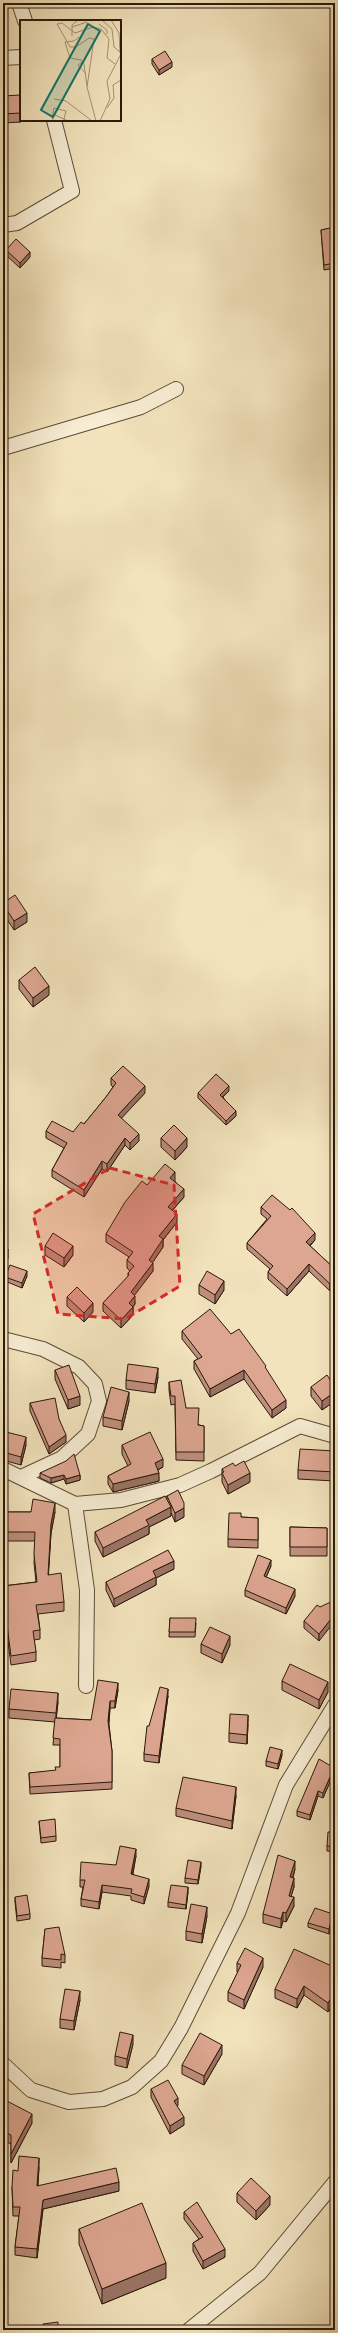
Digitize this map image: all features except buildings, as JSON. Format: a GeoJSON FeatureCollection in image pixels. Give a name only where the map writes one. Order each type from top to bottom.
{"type":"FeatureCollection","features":[{"type":"Feature","properties":{"kind":"street"},"geometry":{"type":"LineString","coordinates":[[19,3],[25,20]]}},
{"type":"Feature","properties":{"kind":"street"},"geometry":{"type":"LineString","coordinates":[[3,58],[20,57]]}},
{"type":"Feature","properties":{"kind":"street"},"geometry":{"type":"LineString","coordinates":[[3,225],[17,223],[72,191],[54,121]]}},
{"type":"Feature","properties":{"kind":"street"},"geometry":{"type":"LineString","coordinates":[[3,448],[141,407],[176,389]]}},
{"type":"Feature","properties":{"kind":"street"},"geometry":{"type":"LineString","coordinates":[[3,1339],[43,1349],[79,1367],[95,1384],[99,1400],[88,1434],[62,1458],[21,1477]]}},
{"type":"Feature","properties":{"kind":"street"},"geometry":{"type":"LineString","coordinates":[[3,1469],[76,1504],[121,1500],[180,1485],[300,1426],[335,1436]]}},
{"type":"Feature","properties":{"kind":"street"},"geometry":{"type":"LineString","coordinates":[[76,1504],[87,1590],[86,1686]]}},
{"type":"Feature","properties":{"kind":"street"},"geometry":{"type":"LineString","coordinates":[[3,2064],[31,2090],[69,2102],[103,2099],[132,2087],[161,2061],[181,2028],[238,1913],[286,1785],[335,1705]]}},
{"type":"Feature","properties":{"kind":"street"},"geometry":{"type":"LineString","coordinates":[[189,2330],[260,2273],[335,2182]]}},
{"type":"Feature","properties":{"kind":"highlighted area"},"geometry":{"type":"Polygon","coordinates":[[[110,1168],[174,1185],[180,1286],[125,1319],[58,1314],[33,1214],[110,1168]]]}}]}
